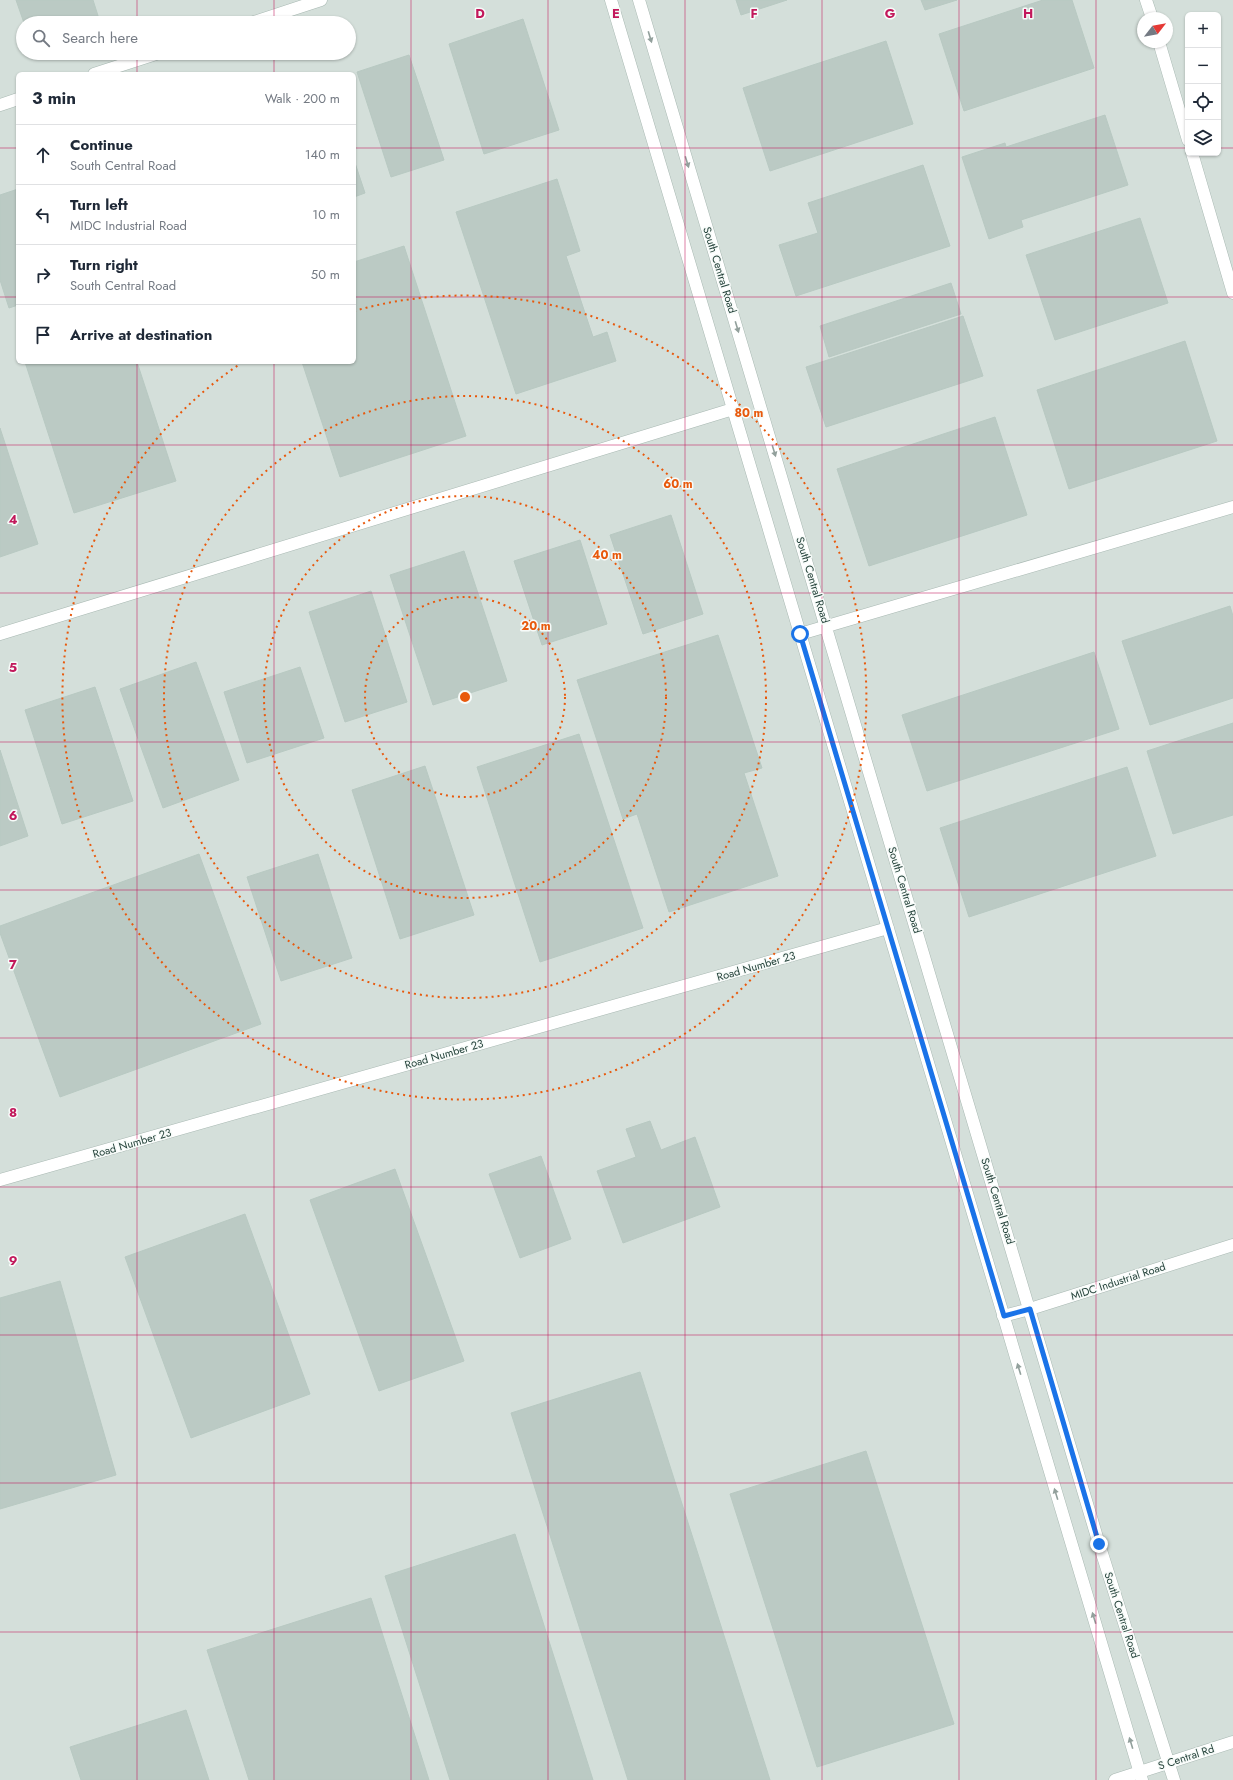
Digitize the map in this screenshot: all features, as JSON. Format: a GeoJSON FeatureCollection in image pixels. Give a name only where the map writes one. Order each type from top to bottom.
{"type":"FeatureCollection","features":[{"type":"Feature","properties":{"kind":"street"},"geometry":{"type":"LineString","coordinates":[[273,16],[322,0]]}},
{"type":"Feature","properties":{"kind":"street"},"geometry":{"type":"LineString","coordinates":[[611,0],[1141,1776]]}},
{"type":"Feature","properties":{"kind":"street","name":"South Central Road"},"geometry":{"type":"LineString","coordinates":[[639,0],[1099,1544],[1174,1780]]}},
{"type":"Feature","properties":{"kind":"street"},"geometry":{"type":"LineString","coordinates":[[1146,0],[1150,12]]}},
{"type":"Feature","properties":{"kind":"street"},"geometry":{"type":"LineString","coordinates":[[1161,48],[1185,130]]}},
{"type":"Feature","properties":{"kind":"street"},"geometry":{"type":"LineString","coordinates":[[100,72],[137,60]]}},
{"type":"Feature","properties":{"kind":"street"},"geometry":{"type":"LineString","coordinates":[[0,105],[16,100]]}},
{"type":"Feature","properties":{"kind":"street"},"geometry":{"type":"LineString","coordinates":[[1193,156],[1233,292]]}},
{"type":"Feature","properties":{"kind":"street"},"geometry":{"type":"LineString","coordinates":[[0,634],[733,409]]}},
{"type":"Feature","properties":{"kind":"street"},"geometry":{"type":"LineString","coordinates":[[800,634],[1233,507]]}},
{"type":"Feature","properties":{"kind":"street","name":"Road Number 23"},"geometry":{"type":"LineString","coordinates":[[0,1180],[888,928]]}},
{"type":"Feature","properties":{"kind":"street","name":"MIDC Industrial Road"},"geometry":{"type":"LineString","coordinates":[[1004,1316],[1233,1245]]}},
{"type":"Feature","properties":{"kind":"street","name":"S Central Rd"},"geometry":{"type":"LineString","coordinates":[[1115,1780],[1141,1776],[1169,1762],[1233,1742]]}},
{"type":"Feature","properties":{"kind":"shaded area"},"geometry":{"type":"Polygon","coordinates":[[[0,0],[1233,0],[1233,1780],[0,1780],[0,0]]]}},
{"type":"Feature","properties":{"kind":"building"},"geometry":{"type":"Polygon","coordinates":[[[16,0],[93,0],[98,16],[22,16],[16,0]]]}},
{"type":"Feature","properties":{"kind":"building"},"geometry":{"type":"Polygon","coordinates":[[[736,0],[787,0],[741,15],[736,0]]]}},
{"type":"Feature","properties":{"kind":"building"},"geometry":{"type":"Polygon","coordinates":[[[921,0],[957,0],[925,10],[921,0]]]}},
{"type":"Feature","properties":{"kind":"building"},"geometry":{"type":"Polygon","coordinates":[[[1043,0],[1072,0],[1094,68],[964,111],[939,34],[1043,0]]]}},
{"type":"Feature","properties":{"kind":"building"},"geometry":{"type":"Polygon","coordinates":[[[523,19],[559,130],[484,154],[449,44],[523,19]]]}},
{"type":"Feature","properties":{"kind":"building"},"geometry":{"type":"Polygon","coordinates":[[[886,41],[913,124],[770,171],[743,88],[886,41]]]}},
{"type":"Feature","properties":{"kind":"building"},"geometry":{"type":"Polygon","coordinates":[[[409,55],[444,160],[391,177],[357,72],[409,55]]]}},
{"type":"Feature","properties":{"kind":"building"},"geometry":{"type":"Polygon","coordinates":[[[1105,115],[1128,185],[1021,220],[1023,227],[989,239],[962,157],[1005,143],[1006,147],[1105,115]]]}},
{"type":"Feature","properties":{"kind":"building"},"geometry":{"type":"Polygon","coordinates":[[[923,165],[950,246],[796,296],[779,245],[818,233],[808,203],[923,165]]]}},
{"type":"Feature","properties":{"kind":"building"},"geometry":{"type":"Polygon","coordinates":[[[356,166],[365,193],[356,196],[356,166]]]}},
{"type":"Feature","properties":{"kind":"building"},"geometry":{"type":"Polygon","coordinates":[[[557,179],[580,251],[566,256],[593,337],[607,332],[616,361],[516,394],[456,212],[557,179]]]}},
{"type":"Feature","properties":{"kind":"building"},"geometry":{"type":"Polygon","coordinates":[[[16,190],[16,306],[9,308],[0,280],[0,195],[16,190]]]}},
{"type":"Feature","properties":{"kind":"building"},"geometry":{"type":"Polygon","coordinates":[[[1140,218],[1168,303],[1055,340],[1026,255],[1140,218]]]}},
{"type":"Feature","properties":{"kind":"building"},"geometry":{"type":"Polygon","coordinates":[[[404,246],[466,436],[340,477],[303,364],[356,364],[356,261],[404,246]]]}},
{"type":"Feature","properties":{"kind":"building"},"geometry":{"type":"Polygon","coordinates":[[[951,283],[961,314],[829,357],[820,326],[951,283]]]}},
{"type":"Feature","properties":{"kind":"building"},"geometry":{"type":"Polygon","coordinates":[[[963,316],[983,376],[826,427],[806,367],[963,316]]]}},
{"type":"Feature","properties":{"kind":"building"},"geometry":{"type":"Polygon","coordinates":[[[1185,341],[1217,441],[1069,489],[1037,390],[1185,341]]]}},
{"type":"Feature","properties":{"kind":"building"},"geometry":{"type":"Polygon","coordinates":[[[26,364],[138,364],[176,481],[74,513],[26,364]]]}},
{"type":"Feature","properties":{"kind":"building"},"geometry":{"type":"Polygon","coordinates":[[[995,417],[1027,515],[869,566],[837,469],[995,417]]]}},
{"type":"Feature","properties":{"kind":"building"},"geometry":{"type":"Polygon","coordinates":[[[0,428],[38,544],[0,557],[0,428]]]}},
{"type":"Feature","properties":{"kind":"building"},"geometry":{"type":"Polygon","coordinates":[[[671,515],[703,614],[643,634],[610,535],[671,515]]]}},
{"type":"Feature","properties":{"kind":"building"},"geometry":{"type":"Polygon","coordinates":[[[580,540],[607,624],[542,645],[514,561],[580,540]]]}},
{"type":"Feature","properties":{"kind":"building"},"geometry":{"type":"Polygon","coordinates":[[[464,551],[507,681],[433,705],[390,575],[464,551]]]}},
{"type":"Feature","properties":{"kind":"building"},"geometry":{"type":"Polygon","coordinates":[[[371,591],[407,702],[345,722],[309,612],[371,591]]]}},
{"type":"Feature","properties":{"kind":"building"},"geometry":{"type":"Polygon","coordinates":[[[1230,606],[1233,616],[1233,698],[1150,725],[1122,641],[1230,606]]]}},
{"type":"Feature","properties":{"kind":"building"},"geometry":{"type":"Polygon","coordinates":[[[718,635],[762,768],[744,773],[778,876],[669,912],[637,814],[623,819],[577,680],[718,635]]]}},
{"type":"Feature","properties":{"kind":"building"},"geometry":{"type":"Polygon","coordinates":[[[1094,652],[1119,729],[927,791],[902,715],[1094,652]]]}},
{"type":"Feature","properties":{"kind":"building"},"geometry":{"type":"Polygon","coordinates":[[[196,662],[239,780],[163,808],[120,689],[196,662]]]}},
{"type":"Feature","properties":{"kind":"building"},"geometry":{"type":"Polygon","coordinates":[[[300,667],[324,738],[247,763],[224,692],[300,667]]]}},
{"type":"Feature","properties":{"kind":"building"},"geometry":{"type":"Polygon","coordinates":[[[95,687],[133,801],[62,824],[25,710],[95,687]]]}},
{"type":"Feature","properties":{"kind":"building"},"geometry":{"type":"Polygon","coordinates":[[[1233,723],[1233,815],[1173,834],[1147,751],[1233,723]]]}},
{"type":"Feature","properties":{"kind":"building"},"geometry":{"type":"Polygon","coordinates":[[[579,734],[643,928],[540,962],[477,767],[579,734]]]}},
{"type":"Feature","properties":{"kind":"building"},"geometry":{"type":"Polygon","coordinates":[[[0,750],[28,836],[0,846],[0,750]]]}},
{"type":"Feature","properties":{"kind":"building"},"geometry":{"type":"Polygon","coordinates":[[[425,766],[474,915],[400,939],[352,790],[425,766]]]}},
{"type":"Feature","properties":{"kind":"building"},"geometry":{"type":"Polygon","coordinates":[[[1127,767],[1156,856],[969,917],[940,828],[1127,767]]]}},
{"type":"Feature","properties":{"kind":"building"},"geometry":{"type":"Polygon","coordinates":[[[199,854],[261,1024],[60,1097],[0,933],[0,926],[199,854]]]}},
{"type":"Feature","properties":{"kind":"building"},"geometry":{"type":"Polygon","coordinates":[[[318,854],[352,958],[281,981],[247,877],[318,854]]]}},
{"type":"Feature","properties":{"kind":"building"},"geometry":{"type":"Polygon","coordinates":[[[650,1121],[661,1150],[695,1137],[720,1207],[623,1243],[597,1171],[636,1157],[626,1129],[650,1121]]]}},
{"type":"Feature","properties":{"kind":"building"},"geometry":{"type":"Polygon","coordinates":[[[541,1156],[571,1239],[520,1258],[489,1174],[541,1156]]]}},
{"type":"Feature","properties":{"kind":"building"},"geometry":{"type":"Polygon","coordinates":[[[395,1169],[464,1361],[379,1391],[310,1200],[395,1169]]]}},
{"type":"Feature","properties":{"kind":"building"},"geometry":{"type":"Polygon","coordinates":[[[245,1214],[310,1394],[191,1438],[125,1257],[245,1214]]]}},
{"type":"Feature","properties":{"kind":"building"},"geometry":{"type":"Polygon","coordinates":[[[60,1281],[116,1475],[0,1509],[0,1298],[60,1281]]]}},
{"type":"Feature","properties":{"kind":"building"},"geometry":{"type":"Polygon","coordinates":[[[640,1372],[770,1780],[628,1780],[511,1413],[640,1372]]]}},
{"type":"Feature","properties":{"kind":"building"},"geometry":{"type":"Polygon","coordinates":[[[866,1451],[954,1724],[817,1767],[730,1494],[866,1451]]]}},
{"type":"Feature","properties":{"kind":"building"},"geometry":{"type":"Polygon","coordinates":[[[515,1534],[593,1780],[450,1780],[385,1576],[515,1534]]]}},
{"type":"Feature","properties":{"kind":"building"},"geometry":{"type":"Polygon","coordinates":[[[371,1598],[429,1780],[249,1780],[207,1650],[371,1598]]]}},
{"type":"Feature","properties":{"kind":"building"},"geometry":{"type":"Polygon","coordinates":[[[186,1710],[209,1780],[81,1780],[70,1747],[186,1710]]]}},
{"type":"Feature","properties":{"kind":"route"},"geometry":{"type":"LineString","coordinates":[[800,634],[1004,1316],[1030,1309],[1099,1544]]}}]}
